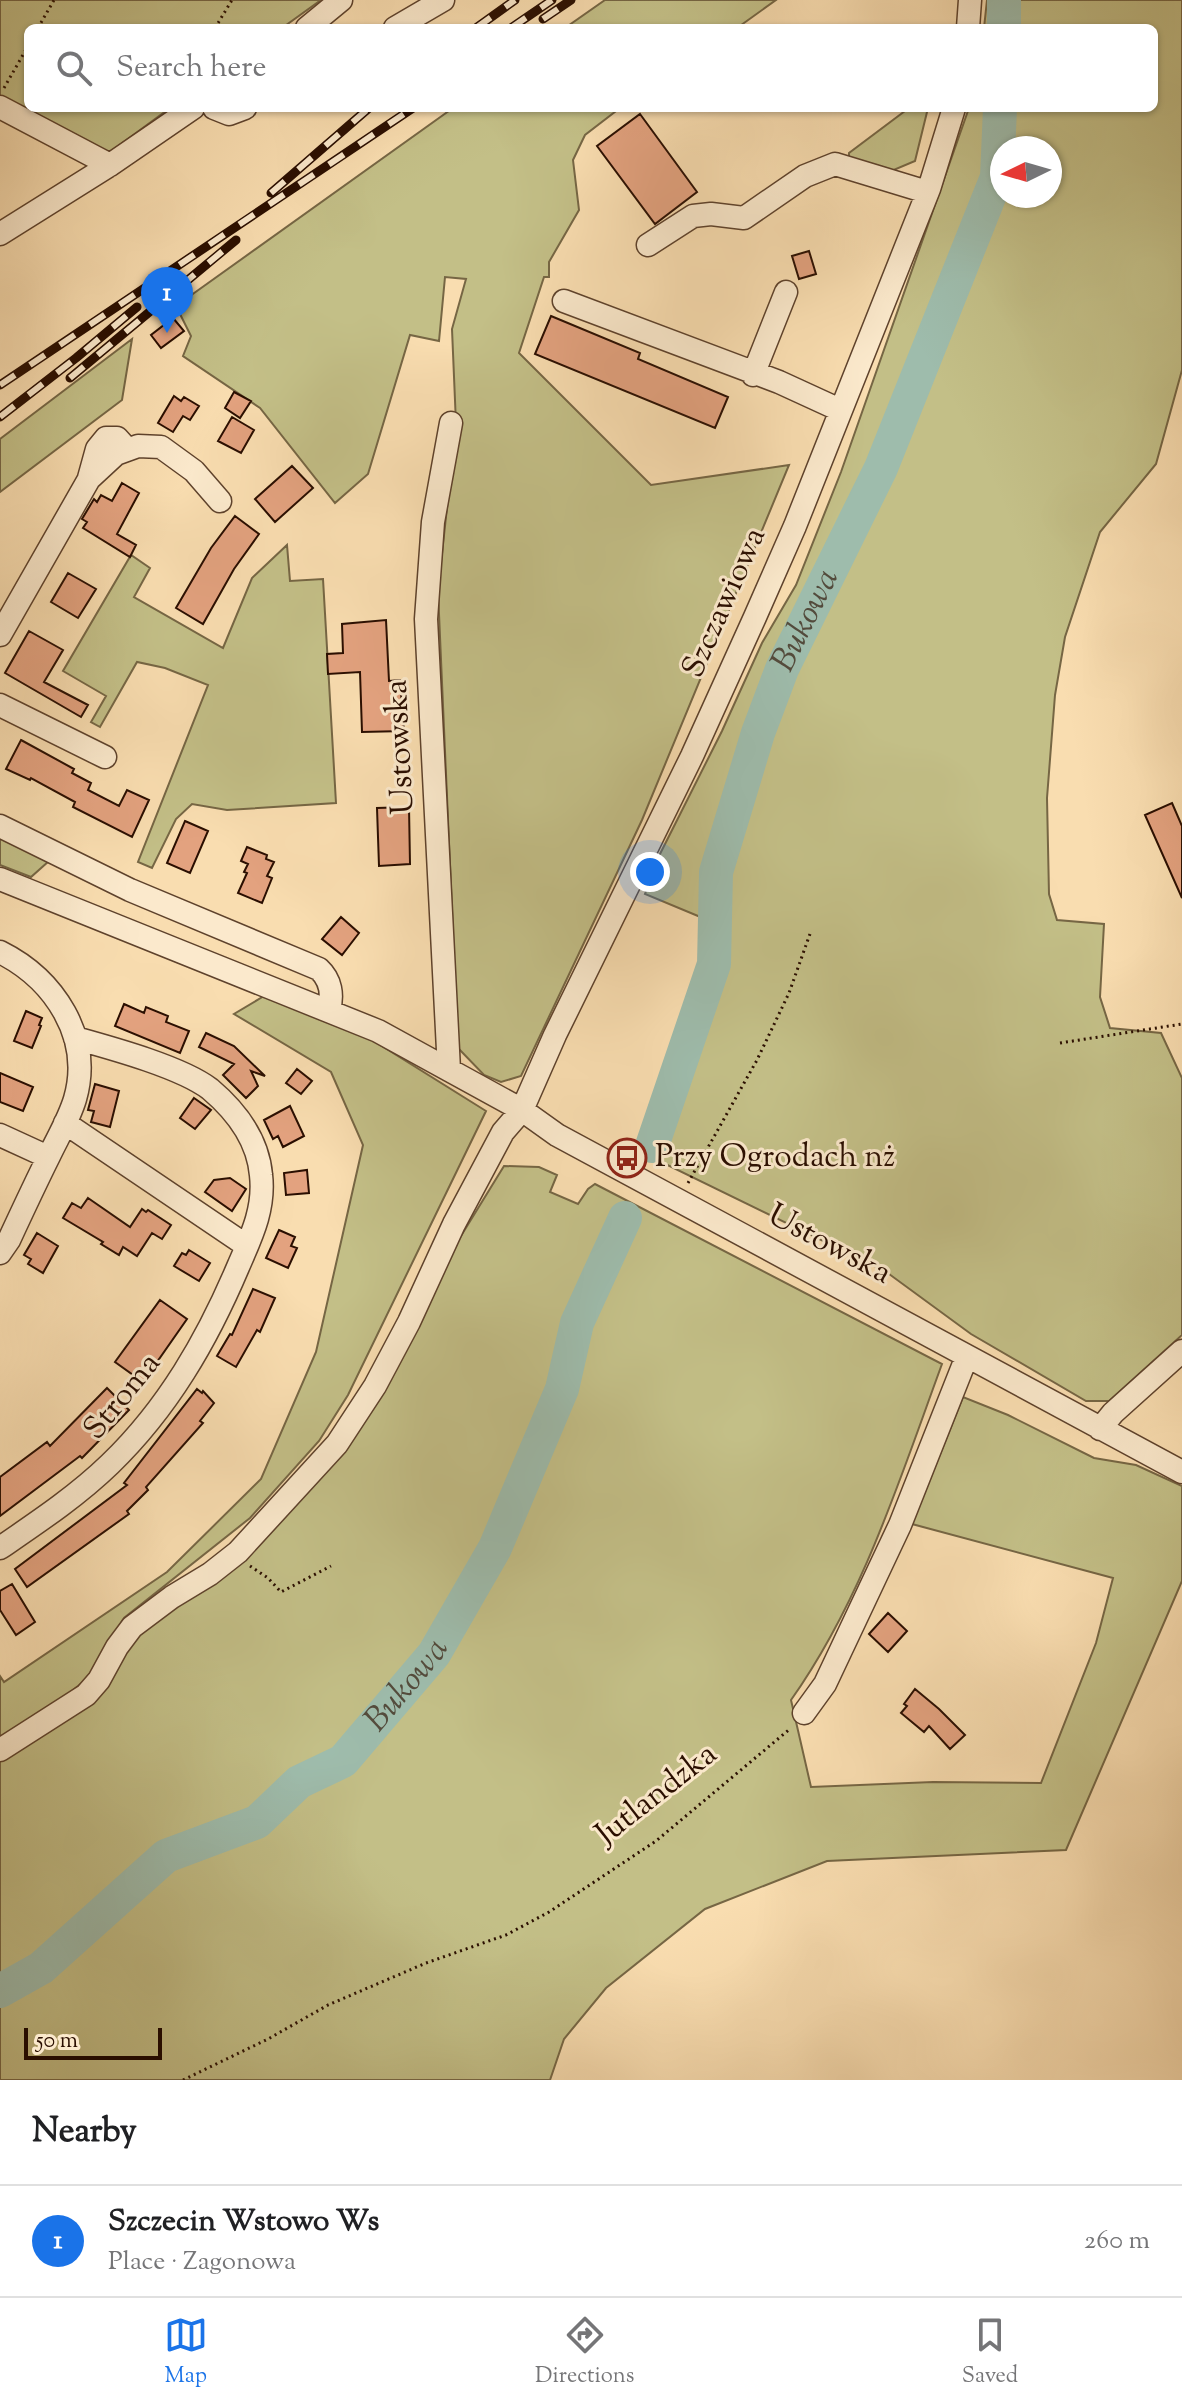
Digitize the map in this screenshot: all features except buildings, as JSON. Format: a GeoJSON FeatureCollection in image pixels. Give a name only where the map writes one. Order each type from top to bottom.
{"type":"FeatureCollection","features":[{"type":"Feature","properties":{"kind":"street"},"geometry":{"type":"LineString","coordinates":[[312,24],[341,0]]}},
{"type":"Feature","properties":{"kind":"street"},"geometry":{"type":"LineString","coordinates":[[402,24],[443,0]]}},
{"type":"Feature","properties":{"kind":"street"},"geometry":{"type":"LineString","coordinates":[[968,24],[970,0]]}},
{"type":"Feature","properties":{"kind":"street"},"geometry":{"type":"LineString","coordinates":[[0,107],[110,165]]}},
{"type":"Feature","properties":{"kind":"street"},"geometry":{"type":"LineString","coordinates":[[0,234],[187,112]]}},
{"type":"Feature","properties":{"kind":"street","name":"Szczawiowa"},"geometry":{"type":"LineString","coordinates":[[0,1750],[86,1695],[132,1627],[233,1556],[337,1444],[355,1420],[409,1322],[454,1224],[503,1132],[522,1110],[555,1035],[692,756],[795,526],[927,192],[953,112]]}},
{"type":"Feature","properties":{"kind":"street"},"geometry":{"type":"LineString","coordinates":[[648,245],[693,216],[711,214],[744,218],[805,176],[835,164],[927,192]]}},
{"type":"Feature","properties":{"kind":"street"},"geometry":{"type":"LineString","coordinates":[[753,375],[786,292]]}},
{"type":"Feature","properties":{"kind":"street"},"geometry":{"type":"LineString","coordinates":[[564,301],[753,375],[779,382],[840,410]]}},
{"type":"Feature","properties":{"kind":"street","name":"Ustowska"},"geometry":{"type":"LineString","coordinates":[[449,1070],[426,619],[433,522],[451,423]]}},
{"type":"Feature","properties":{"kind":"street"},"geometry":{"type":"LineString","coordinates":[[0,635],[89,479],[107,461],[127,449],[161,447],[194,471],[220,501]]}},
{"type":"Feature","properties":{"kind":"street"},"geometry":{"type":"LineString","coordinates":[[0,705],[105,757]]}},
{"type":"Feature","properties":{"kind":"street"},"geometry":{"type":"LineString","coordinates":[[0,826],[130,890],[319,969],[330,987],[329,1010]]}},
{"type":"Feature","properties":{"kind":"street","name":"Ustowska"},"geometry":{"type":"LineString","coordinates":[[0,879],[378,1031],[522,1110],[564,1139],[1182,1472]]}},
{"type":"Feature","properties":{"kind":"street"},"geometry":{"type":"LineString","coordinates":[[0,952],[31,969],[67,1016],[75,1038],[79,1076],[75,1099],[65,1123],[0,1253]]}},
{"type":"Feature","properties":{"kind":"street","name":"Stroma"},"geometry":{"type":"LineString","coordinates":[[0,1548],[77,1493],[129,1445],[195,1356],[221,1306],[259,1214],[262,1178],[253,1142],[222,1100],[198,1081],[178,1072],[75,1038]]}},
{"type":"Feature","properties":{"kind":"street"},"geometry":{"type":"LineString","coordinates":[[65,1123],[247,1246]]}},
{"type":"Feature","properties":{"kind":"street"},"geometry":{"type":"LineString","coordinates":[[0,1135],[48,1157]]}},
{"type":"Feature","properties":{"kind":"street"},"geometry":{"type":"LineString","coordinates":[[1100,1429],[1113,1413],[1182,1351]]}},
{"type":"Feature","properties":{"kind":"street"},"geometry":{"type":"LineString","coordinates":[[804,1713],[831,1671],[900,1525],[967,1356]]}},
{"type":"Feature","properties":{"kind":"path"},"geometry":{"type":"LineString","coordinates":[[40,24],[54,0]]}},
{"type":"Feature","properties":{"kind":"path"},"geometry":{"type":"LineString","coordinates":[[217,24],[232,0]]}},
{"type":"Feature","properties":{"kind":"path"},"geometry":{"type":"LineString","coordinates":[[0,95],[24,53]]}},
{"type":"Feature","properties":{"kind":"path"},"geometry":{"type":"LineString","coordinates":[[691,1177],[757,1060],[789,993],[811,931]]}},
{"type":"Feature","properties":{"kind":"path"},"geometry":{"type":"LineString","coordinates":[[1060,1043],[1182,1024]]}},
{"type":"Feature","properties":{"kind":"path"},"geometry":{"type":"LineString","coordinates":[[233,1556],[268,1578],[281,1592],[331,1566]]}},
{"type":"Feature","properties":{"kind":"path","name":"Jutlandzka"},"geometry":{"type":"LineString","coordinates":[[183,2080],[268,2039],[328,2005],[426,1963],[506,1935],[549,1912],[656,1841],[780,1738],[804,1713]]}},
{"type":"Feature","properties":{"kind":"shaded area"},"geometry":{"type":"Polygon","coordinates":[[[0,0],[321,0],[288,24],[24,24],[24,112],[165,112],[110,152],[81,142],[0,100],[0,0]]]}},
{"type":"Feature","properties":{"kind":"shaded area"},"geometry":{"type":"Polygon","coordinates":[[[605,0],[776,0],[743,24],[571,24],[605,0]]]}},
{"type":"Feature","properties":{"kind":"shaded area"},"geometry":{"type":"Polygon","coordinates":[[[987,0],[1182,0],[1182,370],[1156,464],[1100,532],[1065,637],[1055,695],[1047,798],[1049,894],[1057,920],[1104,924],[1100,997],[1110,1028],[1161,1033],[1182,1078],[1182,1335],[1109,1401],[1086,1401],[971,1334],[885,1271],[653,1158],[719,965],[722,926],[645,894],[659,856],[762,643],[796,585],[841,472],[968,112],[1158,112],[1158,24],[984,24],[987,0]]]}},
{"type":"Feature","properties":{"kind":"shaded area"},"geometry":{"type":"Polygon","coordinates":[[[447,112],[615,112],[585,135],[573,160],[579,210],[549,262],[549,277],[544,277],[519,353],[651,485],[789,465],[642,820],[521,1076],[501,1082],[484,1075],[458,1048],[438,591],[456,424],[452,329],[466,279],[445,277],[439,341],[410,335],[368,474],[335,503],[260,408],[183,356],[191,336],[176,306],[447,112]]]}},
{"type":"Feature","properties":{"kind":"shaded area"},"geometry":{"type":"Polygon","coordinates":[[[904,112],[927,112],[915,161],[889,172],[849,158],[849,153],[904,112]]]}},
{"type":"Feature","properties":{"kind":"shaded area"},"geometry":{"type":"Polygon","coordinates":[[[132,339],[122,400],[0,492],[0,439],[132,339]]]}},
{"type":"Feature","properties":{"kind":"shaded area"},"geometry":{"type":"Polygon","coordinates":[[[287,545],[290,581],[323,579],[336,803],[227,810],[192,804],[176,819],[152,868],[138,862],[208,685],[165,668],[137,662],[100,727],[91,722],[106,696],[63,671],[131,555],[150,568],[134,597],[223,648],[252,578],[287,545]]]}},
{"type":"Feature","properties":{"kind":"shaded area"},"geometry":{"type":"Polygon","coordinates":[[[0,837],[49,861],[31,877],[0,865],[0,837]]]}},
{"type":"Feature","properties":{"kind":"shaded area"},"geometry":{"type":"Polygon","coordinates":[[[264,996],[361,1033],[486,1111],[348,1395],[319,1441],[250,1518],[124,1618],[88,1678],[53,1706],[0,1737],[0,1676],[4,1682],[167,1572],[261,1479],[316,1352],[363,1145],[331,1072],[234,1014],[264,996]]]}},
{"type":"Feature","properties":{"kind":"shaded area"},"geometry":{"type":"Polygon","coordinates":[[[504,1166],[539,1167],[557,1175],[550,1192],[578,1204],[595,1184],[942,1364],[859,1580],[839,1621],[791,1700],[811,1787],[933,1782],[1041,1783],[1096,1643],[1113,1578],[912,1524],[963,1397],[1008,1415],[1094,1458],[1136,1465],[1182,1486],[1182,1581],[1066,1850],[827,1861],[705,1909],[606,1988],[564,2039],[550,2080],[0,2080],[0,1757],[88,1703],[141,1630],[296,1504],[504,1166]]]}},
{"type":"Feature","properties":{"kind":"waterway","name":"Bukowa"},"geometry":{"type":"LineString","coordinates":[[1004,0],[1004,24]]}},
{"type":"Feature","properties":{"kind":"waterway","name":"Bukowa"},"geometry":{"type":"LineString","coordinates":[[652,1146],[714,964],[716,872],[758,733],[782,669],[881,468],[997,177],[1000,112]]}},
{"type":"Feature","properties":{"kind":"waterway","name":"Bukowa"},"geometry":{"type":"LineString","coordinates":[[0,1991],[41,1968],[166,1856],[257,1822],[299,1782],[343,1761],[434,1654],[495,1548],[562,1389],[577,1323],[625,1218]]}},
{"type":"Feature","properties":{"kind":"railway"},"geometry":{"type":"LineString","coordinates":[[482,24],[515,0]]}},
{"type":"Feature","properties":{"kind":"railway"},"geometry":{"type":"LineString","coordinates":[[517,24],[552,0]]}},
{"type":"Feature","properties":{"kind":"railway"},"geometry":{"type":"LineString","coordinates":[[543,19],[571,0]]}},
{"type":"Feature","properties":{"kind":"railway"},"geometry":{"type":"LineString","coordinates":[[271,193],[364,112]]}},
{"type":"Feature","properties":{"kind":"railway"},"geometry":{"type":"LineString","coordinates":[[0,385],[407,112]]}},
{"type":"Feature","properties":{"kind":"railway"},"geometry":{"type":"LineString","coordinates":[[70,378],[236,240]]}},
{"type":"Feature","properties":{"kind":"railway"},"geometry":{"type":"LineString","coordinates":[[0,417],[137,307]]}},
{"type":"Feature","properties":{"kind":"place","name":"Szczecin Wstowo Ws"},"geometry":{"type":"Point","coordinates":[167,333]}},
{"type":"Feature","properties":{"kind":"place","name":"Przy Ogrodach nż"},"geometry":{"type":"Point","coordinates":[627,1158]}}]}
